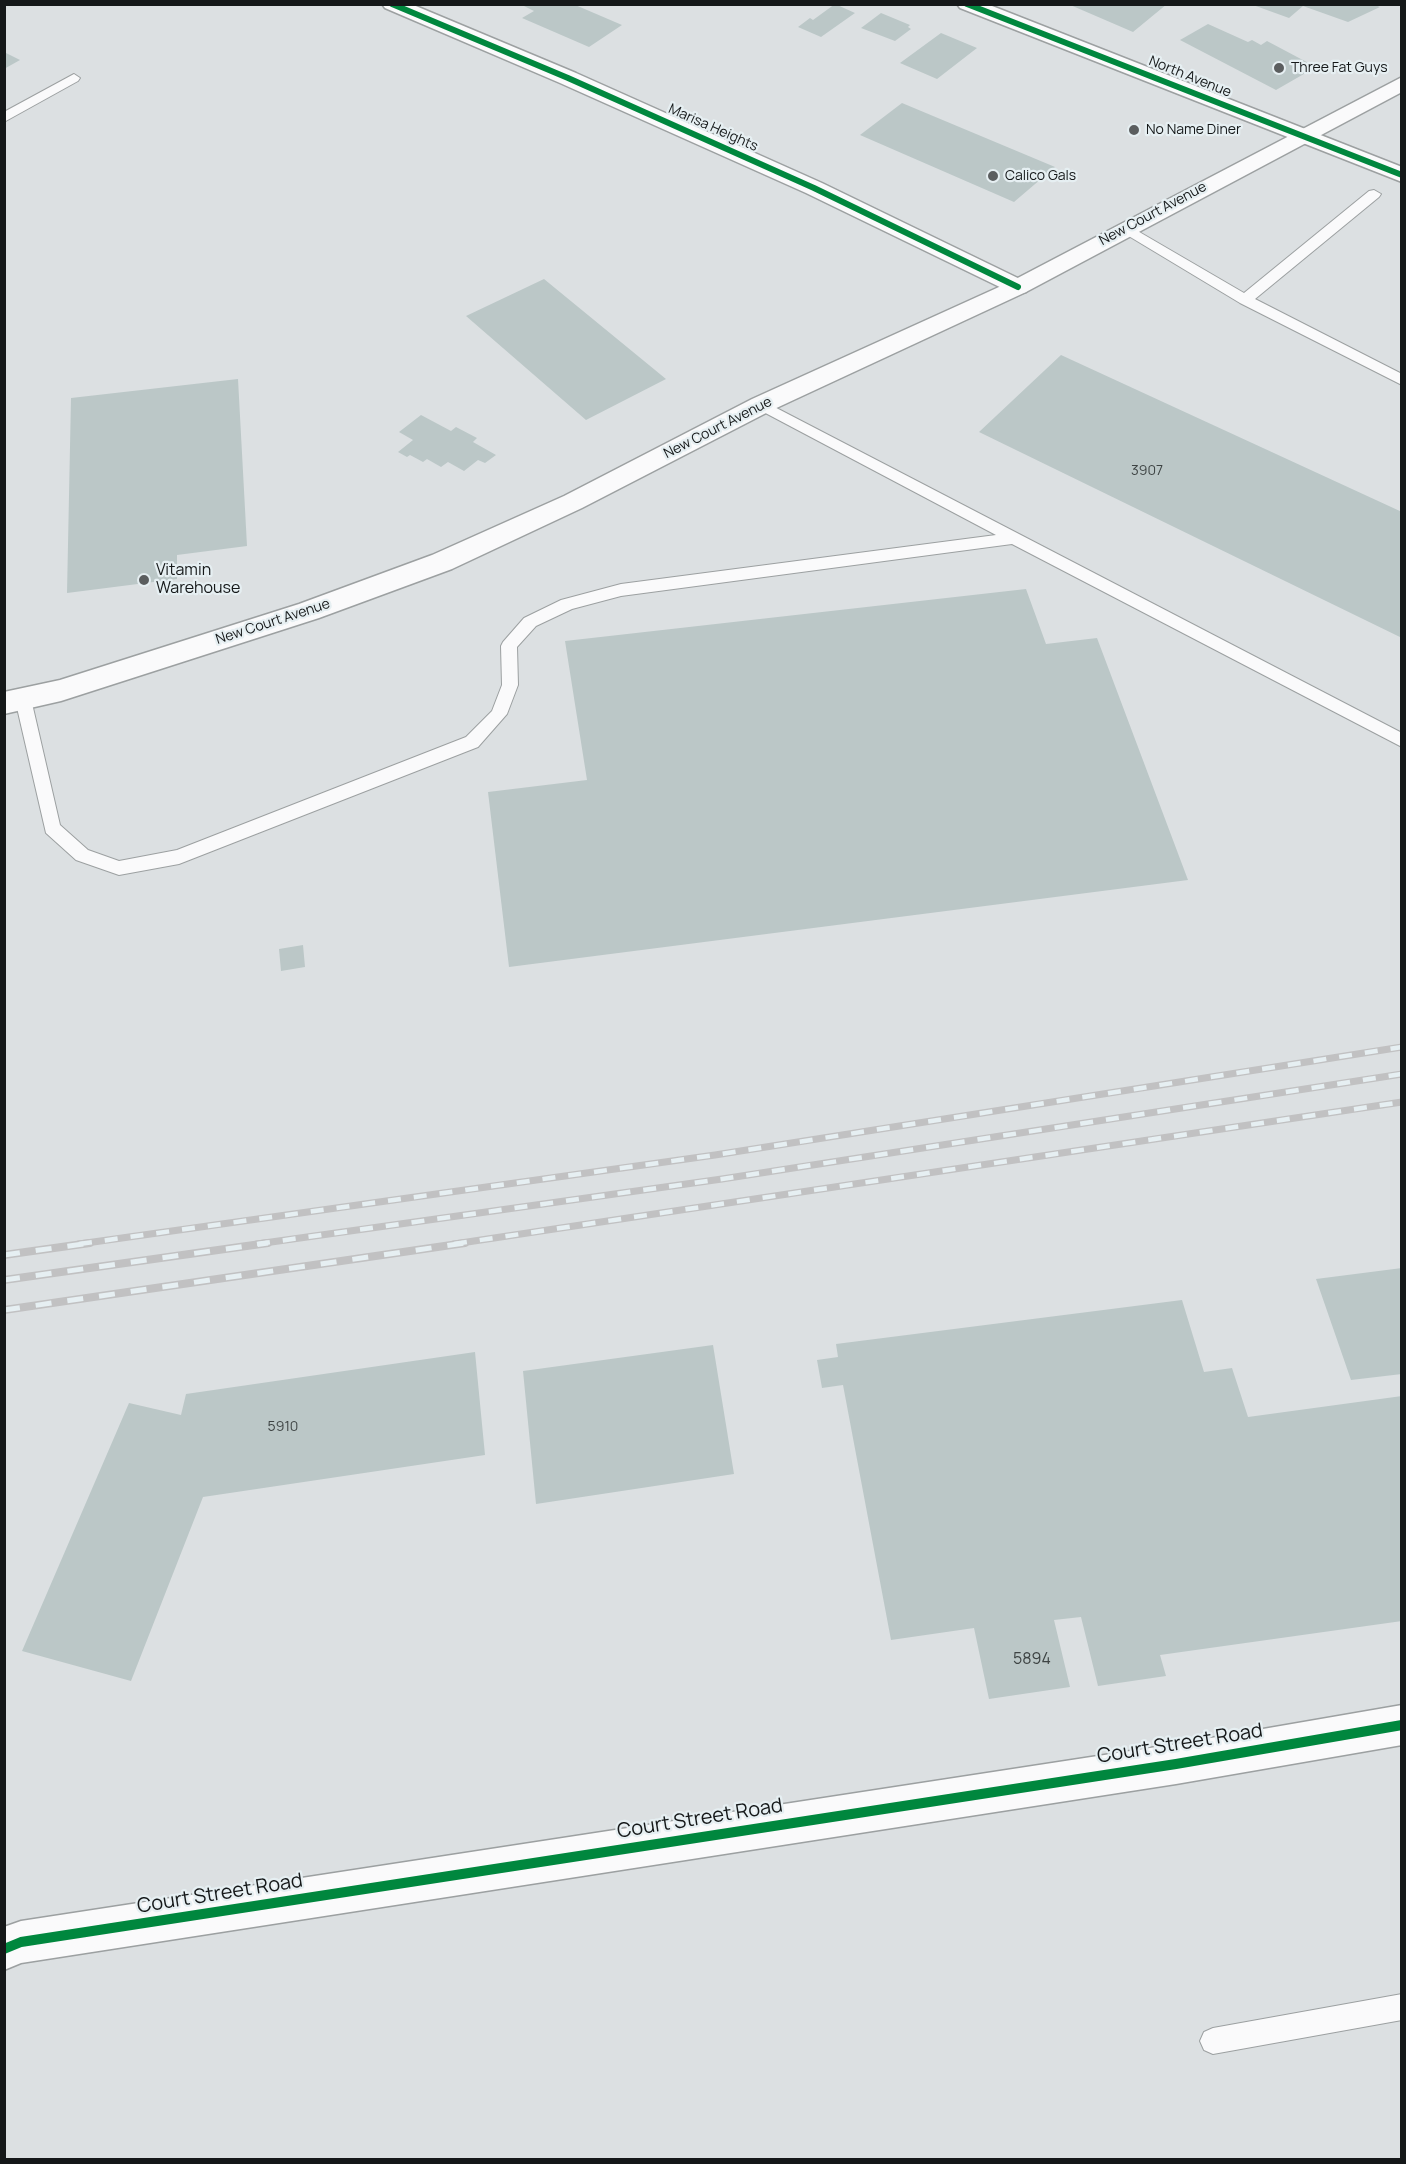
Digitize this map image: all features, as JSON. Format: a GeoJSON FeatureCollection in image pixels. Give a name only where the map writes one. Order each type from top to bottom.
{"type":"FeatureCollection","features":[{"type":"Feature","properties":{"kind":"street","name":"Marisa Heights"},"geometry":{"type":"LineString","coordinates":[[392,4],[568,78],[814,188],[1018,287]]}},
{"type":"Feature","properties":{"kind":"street","name":"North Avenue"},"geometry":{"type":"LineString","coordinates":[[967,4],[1401,175]]}},
{"type":"Feature","properties":{"kind":"street","name":"New Court Avenue"},"geometry":{"type":"LineString","coordinates":[[14,701],[61,690],[309,611],[442,562],[573,502],[761,405],[1018,287],[1401,82]]}},
{"type":"Feature","properties":{"kind":"street","name":"Court Street Road"},"geometry":{"type":"LineString","coordinates":[[4,1949],[21,1942],[1176,1764],[1401,1725]]}},
{"type":"Feature","properties":{"kind":"lane"},"geometry":{"type":"LineString","coordinates":[[4,118],[74,78]]}},
{"type":"Feature","properties":{"kind":"lane"},"geometry":{"type":"LineString","coordinates":[[1245,300],[1374,194]]}},
{"type":"Feature","properties":{"kind":"lane"},"geometry":{"type":"LineString","coordinates":[[1124,229],[1245,300],[1401,380]]}},
{"type":"Feature","properties":{"kind":"lane"},"geometry":{"type":"LineString","coordinates":[[761,405],[1401,741]]}},
{"type":"Feature","properties":{"kind":"lane"},"geometry":{"type":"LineString","coordinates":[[14,701],[52,828],[82,855],[119,868],[179,856],[472,742],[499,714],[510,685],[509,646],[530,622],[567,604],[621,590],[1013,538]]}},
{"type":"Feature","properties":{"kind":"lane"},"geometry":{"type":"LineString","coordinates":[[1213,2041],[1401,2007]]}},
{"type":"Feature","properties":{"kind":"building"},"geometry":{"type":"Polygon","coordinates":[[[520,4],[573,4],[622,25],[589,47],[522,18],[534,11],[520,4]]]}},
{"type":"Feature","properties":{"kind":"building"},"geometry":{"type":"Polygon","coordinates":[[[835,4],[855,13],[821,37],[798,27],[810,18],[813,20],[835,4]]]}},
{"type":"Feature","properties":{"kind":"building"},"geometry":{"type":"Polygon","coordinates":[[[1068,4],[1167,4],[1133,32],[1068,4]]]}},
{"type":"Feature","properties":{"kind":"building"},"geometry":{"type":"Polygon","coordinates":[[[1373,4],[1380,7],[1348,22],[1303,6],[1289,18],[1253,5],[1373,4]]]}},
{"type":"Feature","properties":{"kind":"building"},"geometry":{"type":"Polygon","coordinates":[[[881,13],[910,25],[908,27],[911,29],[895,41],[861,28],[881,13]]]}},
{"type":"Feature","properties":{"kind":"building"},"geometry":{"type":"Polygon","coordinates":[[[1208,24],[1248,42],[1252,40],[1261,45],[1267,41],[1316,67],[1276,90],[1180,40],[1208,24]]]}},
{"type":"Feature","properties":{"kind":"building"},"geometry":{"type":"Polygon","coordinates":[[[941,33],[977,48],[937,79],[900,63],[941,33]]]}},
{"type":"Feature","properties":{"kind":"building"},"geometry":{"type":"Polygon","coordinates":[[[4,52],[20,60],[4,69],[4,52]]]}},
{"type":"Feature","properties":{"kind":"building"},"geometry":{"type":"Polygon","coordinates":[[[902,103],[1055,167],[1014,202],[860,135],[902,103]]]}},
{"type":"Feature","properties":{"kind":"building"},"geometry":{"type":"Polygon","coordinates":[[[544,279],[666,379],[586,420],[466,316],[544,279]]]}},
{"type":"Feature","properties":{"kind":"building"},"geometry":{"type":"Polygon","coordinates":[[[1061,355],[1402,512],[1402,638],[979,432],[1061,355]]]}},
{"type":"Feature","properties":{"kind":"building"},"geometry":{"type":"Polygon","coordinates":[[[238,379],[247,546],[177,555],[177,579],[67,593],[71,398],[238,379]]]}},
{"type":"Feature","properties":{"kind":"building"},"geometry":{"type":"Polygon","coordinates":[[[421,415],[451,431],[456,427],[477,438],[473,442],[496,455],[485,463],[478,460],[464,471],[448,462],[441,467],[427,459],[423,462],[410,455],[407,457],[398,452],[413,440],[399,432],[421,415]]]}},
{"type":"Feature","properties":{"kind":"building"},"geometry":{"type":"Polygon","coordinates":[[[1026,589],[1046,644],[1097,638],[1188,880],[509,967],[488,792],[587,780],[565,641],[1026,589]]]}},
{"type":"Feature","properties":{"kind":"building"},"geometry":{"type":"Polygon","coordinates":[[[303,945],[305,967],[281,971],[279,949],[303,945]]]}},
{"type":"Feature","properties":{"kind":"building"},"geometry":{"type":"Polygon","coordinates":[[[1402,1268],[1402,1374],[1351,1380],[1316,1279],[1402,1268]]]}},
{"type":"Feature","properties":{"kind":"building"},"geometry":{"type":"Polygon","coordinates":[[[1182,1300],[1204,1372],[1232,1368],[1248,1417],[1402,1396],[1402,1621],[1160,1655],[1166,1676],[1098,1686],[1081,1617],[1054,1620],[1070,1687],[989,1699],[974,1628],[891,1640],[843,1385],[822,1388],[817,1360],[838,1357],[836,1344],[1182,1300]]]}},
{"type":"Feature","properties":{"kind":"building"},"geometry":{"type":"Polygon","coordinates":[[[713,1345],[734,1474],[536,1504],[523,1371],[713,1345]]]}},
{"type":"Feature","properties":{"kind":"building"},"geometry":{"type":"Polygon","coordinates":[[[475,1352],[485,1455],[203,1497],[131,1681],[22,1651],[129,1403],[181,1415],[186,1394],[475,1352]]]}},
{"type":"Feature","properties":{"kind":"railway"},"geometry":{"type":"LineString","coordinates":[[79,1244],[715,1155],[1402,1047]]}},
{"type":"Feature","properties":{"kind":"railway"},"geometry":{"type":"LineString","coordinates":[[257,1244],[722,1179],[1402,1074]]}},
{"type":"Feature","properties":{"kind":"railway"},"geometry":{"type":"LineString","coordinates":[[454,1244],[1402,1102]]}},
{"type":"Feature","properties":{"kind":"railway"},"geometry":{"type":"LineString","coordinates":[[4,1255],[90,1243]]}},
{"type":"Feature","properties":{"kind":"railway"},"geometry":{"type":"LineString","coordinates":[[4,1280],[268,1243]]}},
{"type":"Feature","properties":{"kind":"railway"},"geometry":{"type":"LineString","coordinates":[[4,1310],[465,1243]]}},
{"type":"Feature","properties":{"kind":"cycle path"},"geometry":{"type":"LineString","coordinates":[[392,4],[568,78],[814,188],[1018,287]]}},
{"type":"Feature","properties":{"kind":"cycle path"},"geometry":{"type":"LineString","coordinates":[[967,4],[1402,175]]}},
{"type":"Feature","properties":{"kind":"cycle path"},"geometry":{"type":"LineString","coordinates":[[4,1949],[21,1942],[1176,1764],[1402,1725]]}},
{"type":"Feature","properties":{"kind":"place","name":"Three Fat Guys"},"geometry":{"type":"Point","coordinates":[1279,68]}},
{"type":"Feature","properties":{"kind":"place","name":"No Name Diner"},"geometry":{"type":"Point","coordinates":[1134,130]}},
{"type":"Feature","properties":{"kind":"place","name":"Calico Gals"},"geometry":{"type":"Point","coordinates":[993,176]}},
{"type":"Feature","properties":{"kind":"place","name":"Vitamin Warehouse"},"geometry":{"type":"Point","coordinates":[144,580]}}]}
